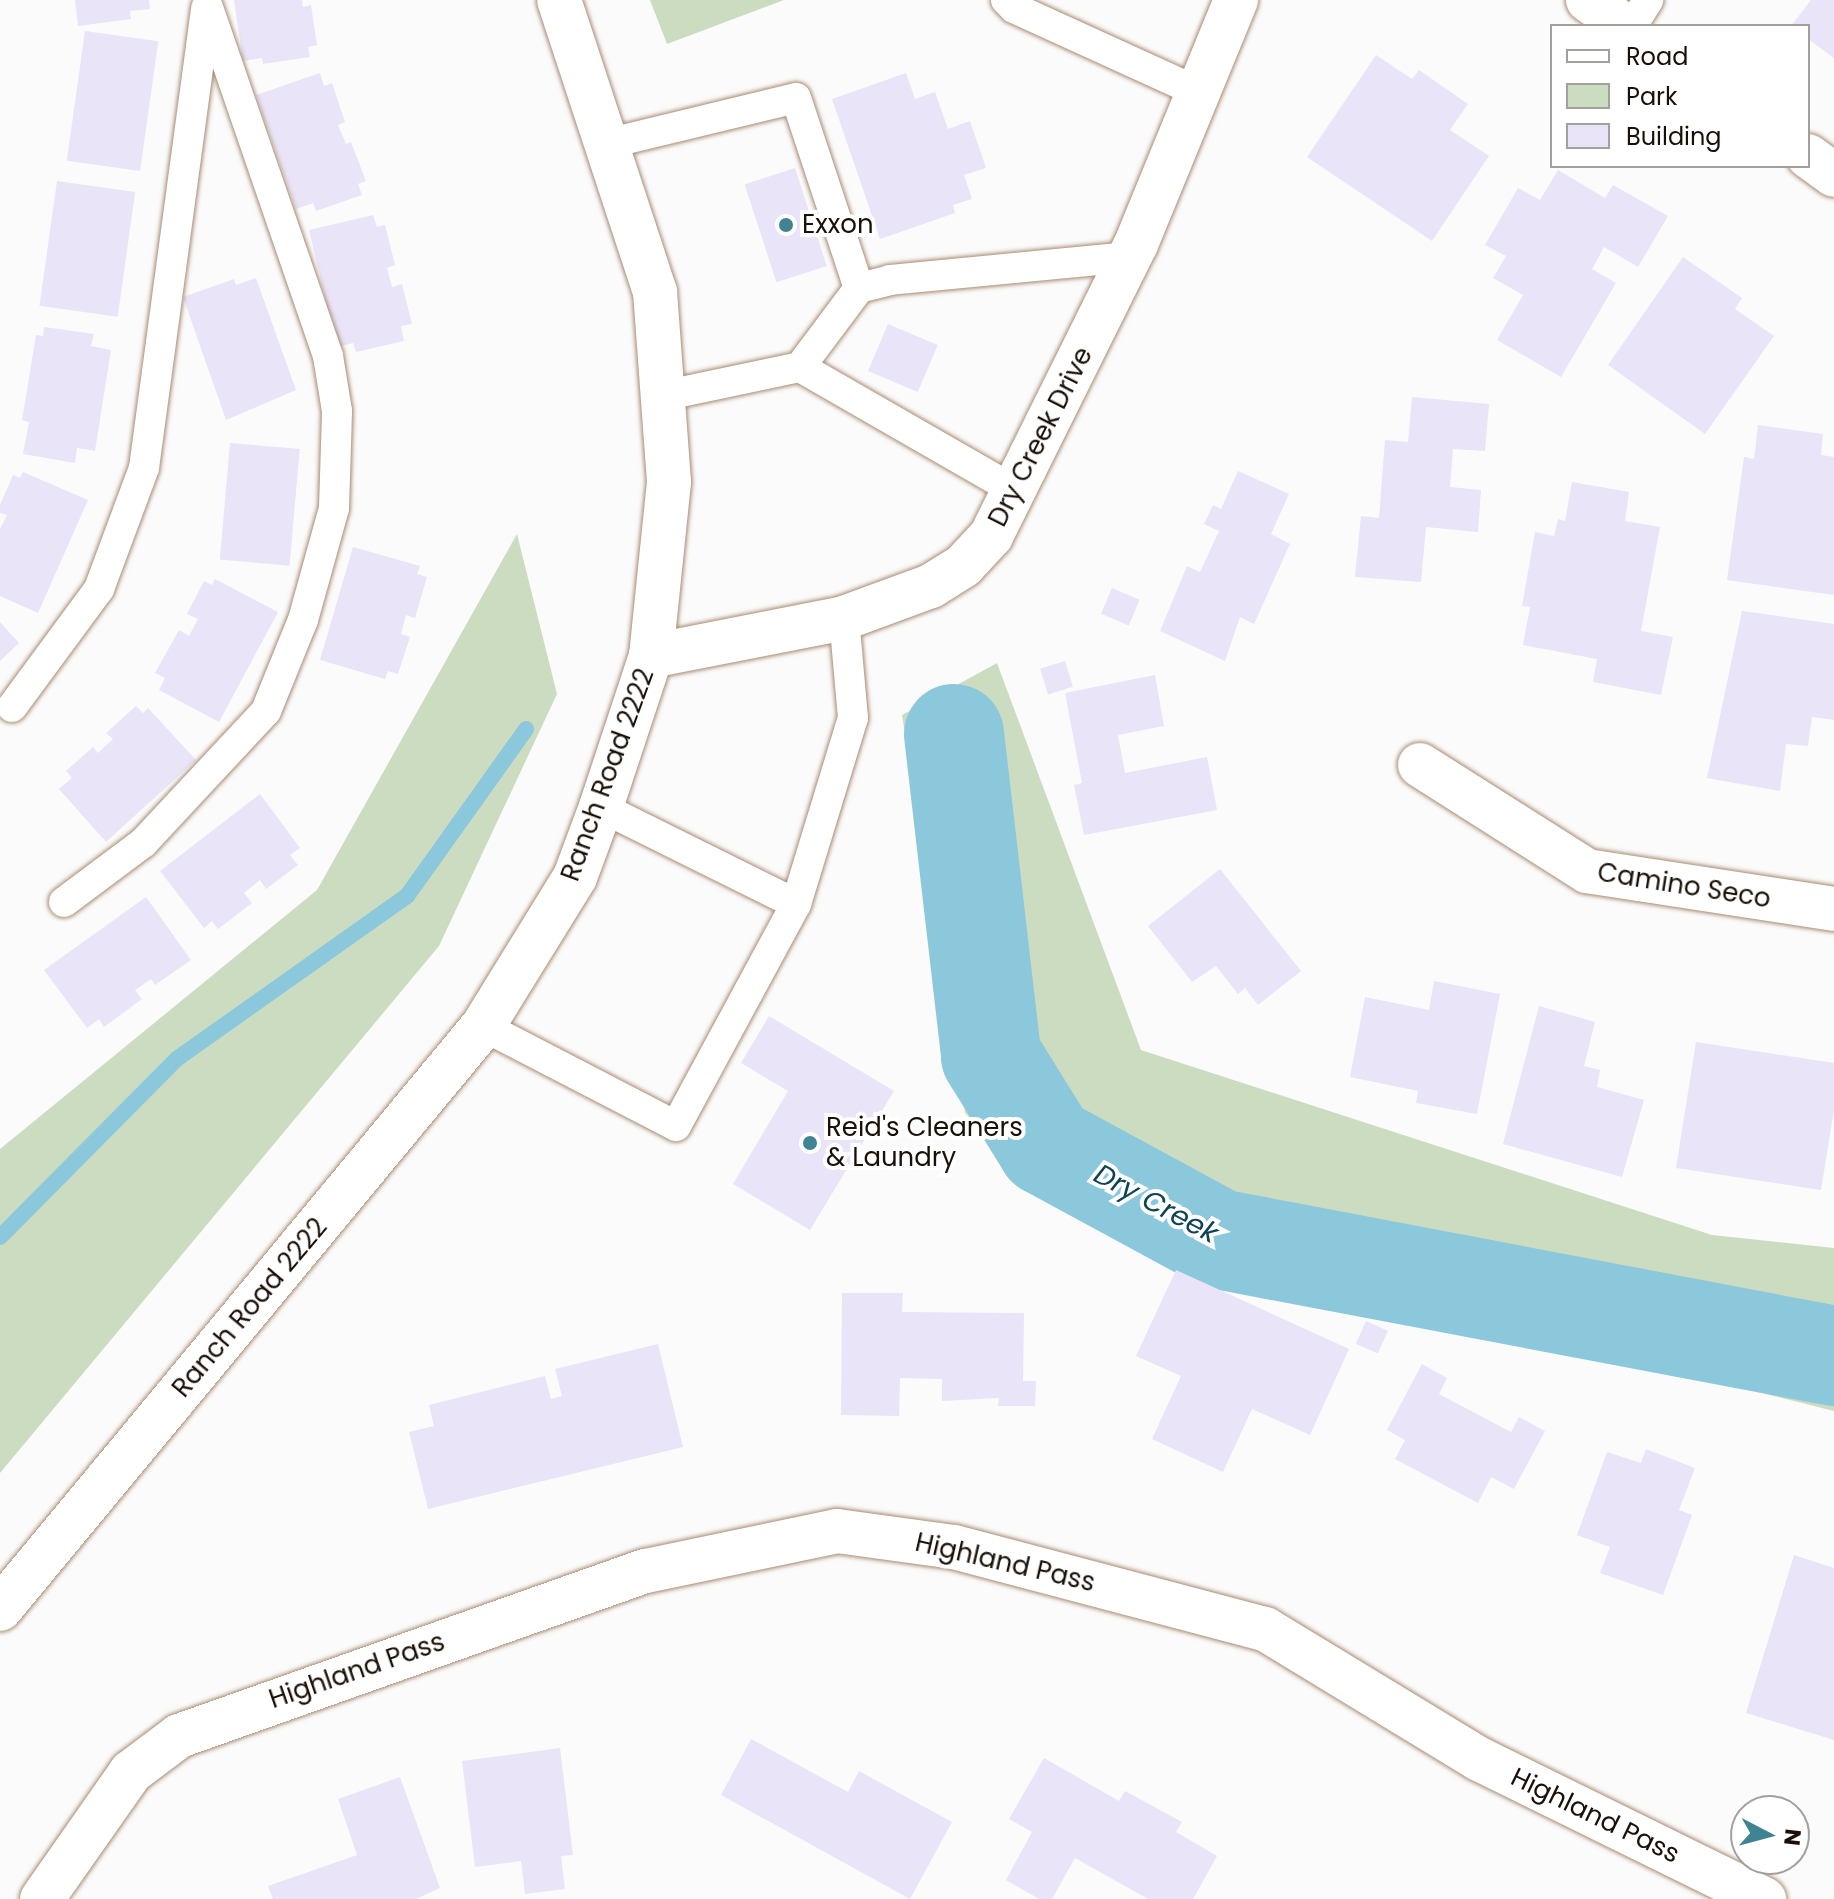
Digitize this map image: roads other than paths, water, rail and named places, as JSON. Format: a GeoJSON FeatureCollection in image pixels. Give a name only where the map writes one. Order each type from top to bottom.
{"type":"FeatureCollection","features":[{"type":"Feature","properties":{"kind":"street","name":"Ranch Road 2222"},"geometry":{"type":"LineString","coordinates":[[0,1609],[483,1026],[575,877],[601,807],[651,656],[669,482],[655,292],[559,0]]}},
{"type":"Feature","properties":{"kind":"street","name":"Dry Creek Drive"},"geometry":{"type":"LineString","coordinates":[[651,656],[844,618],[931,586],[964,565],[991,536],[1130,257],[1236,0]]}},
{"type":"Feature","properties":{"kind":"street"},"geometry":{"type":"LineString","coordinates":[[1588,0],[1622,24]]}},
{"type":"Feature","properties":{"kind":"street"},"geometry":{"type":"LineString","coordinates":[[1810,157],[1834,175]]}},
{"type":"Feature","properties":{"kind":"street","name":"Camino Seco"},"geometry":{"type":"LineString","coordinates":[[1420,765],[1587,871],[1834,909]]}},
{"type":"Feature","properties":{"kind":"street","name":"Highland Pass"},"geometry":{"type":"LineString","coordinates":[[42,1899],[131,1772],[179,1736],[646,1571],[837,1531],[954,1547],[1265,1629],[1479,1759],[1764,1899]]}},
{"type":"Feature","properties":{"kind":"lane"},"geometry":{"type":"LineString","coordinates":[[1006,0],[1014,8],[1198,92]]}},
{"type":"Feature","properties":{"kind":"lane"},"geometry":{"type":"LineString","coordinates":[[1633,24],[1648,0]]}},
{"type":"Feature","properties":{"kind":"lane"},"geometry":{"type":"LineString","coordinates":[[12,707],[99,589],[144,468],[207,2]]}},
{"type":"Feature","properties":{"kind":"lane"},"geometry":{"type":"LineString","coordinates":[[64,902],[143,843],[266,711],[303,620],[334,508],[337,411],[328,356],[207,2]]}},
{"type":"Feature","properties":{"kind":"lane"},"geometry":{"type":"LineString","coordinates":[[606,144],[796,98],[859,288]]}},
{"type":"Feature","properties":{"kind":"lane"},"geometry":{"type":"LineString","coordinates":[[662,396],[800,367],[859,288],[890,280],[1130,257]]}},
{"type":"Feature","properties":{"kind":"lane"},"geometry":{"type":"LineString","coordinates":[[800,367],[1016,491]]}},
{"type":"Feature","properties":{"kind":"lane"},"geometry":{"type":"LineString","coordinates":[[483,1026],[676,1126],[796,904],[853,718],[844,618]]}},
{"type":"Feature","properties":{"kind":"lane"},"geometry":{"type":"LineString","coordinates":[[601,807],[796,904]]}},
{"type":"Feature","properties":{"kind":"waterway"},"geometry":{"type":"LineString","coordinates":[[0,1237],[178,1058],[407,896],[526,729]]}},
{"type":"Feature","properties":{"kind":"waterway","name":"Dry Creek"},"geometry":{"type":"LineString","coordinates":[[954,734],[991,1056],[1047,1146],[1218,1239],[1834,1356]]}},
{"type":"Feature","properties":{"kind":"place","name":"Exxon"},"geometry":{"type":"Point","coordinates":[786,225]}},
{"type":"Feature","properties":{"kind":"place","name":"Reid's Cleaners & Laundry"},"geometry":{"type":"Point","coordinates":[810,1143]}}]}
